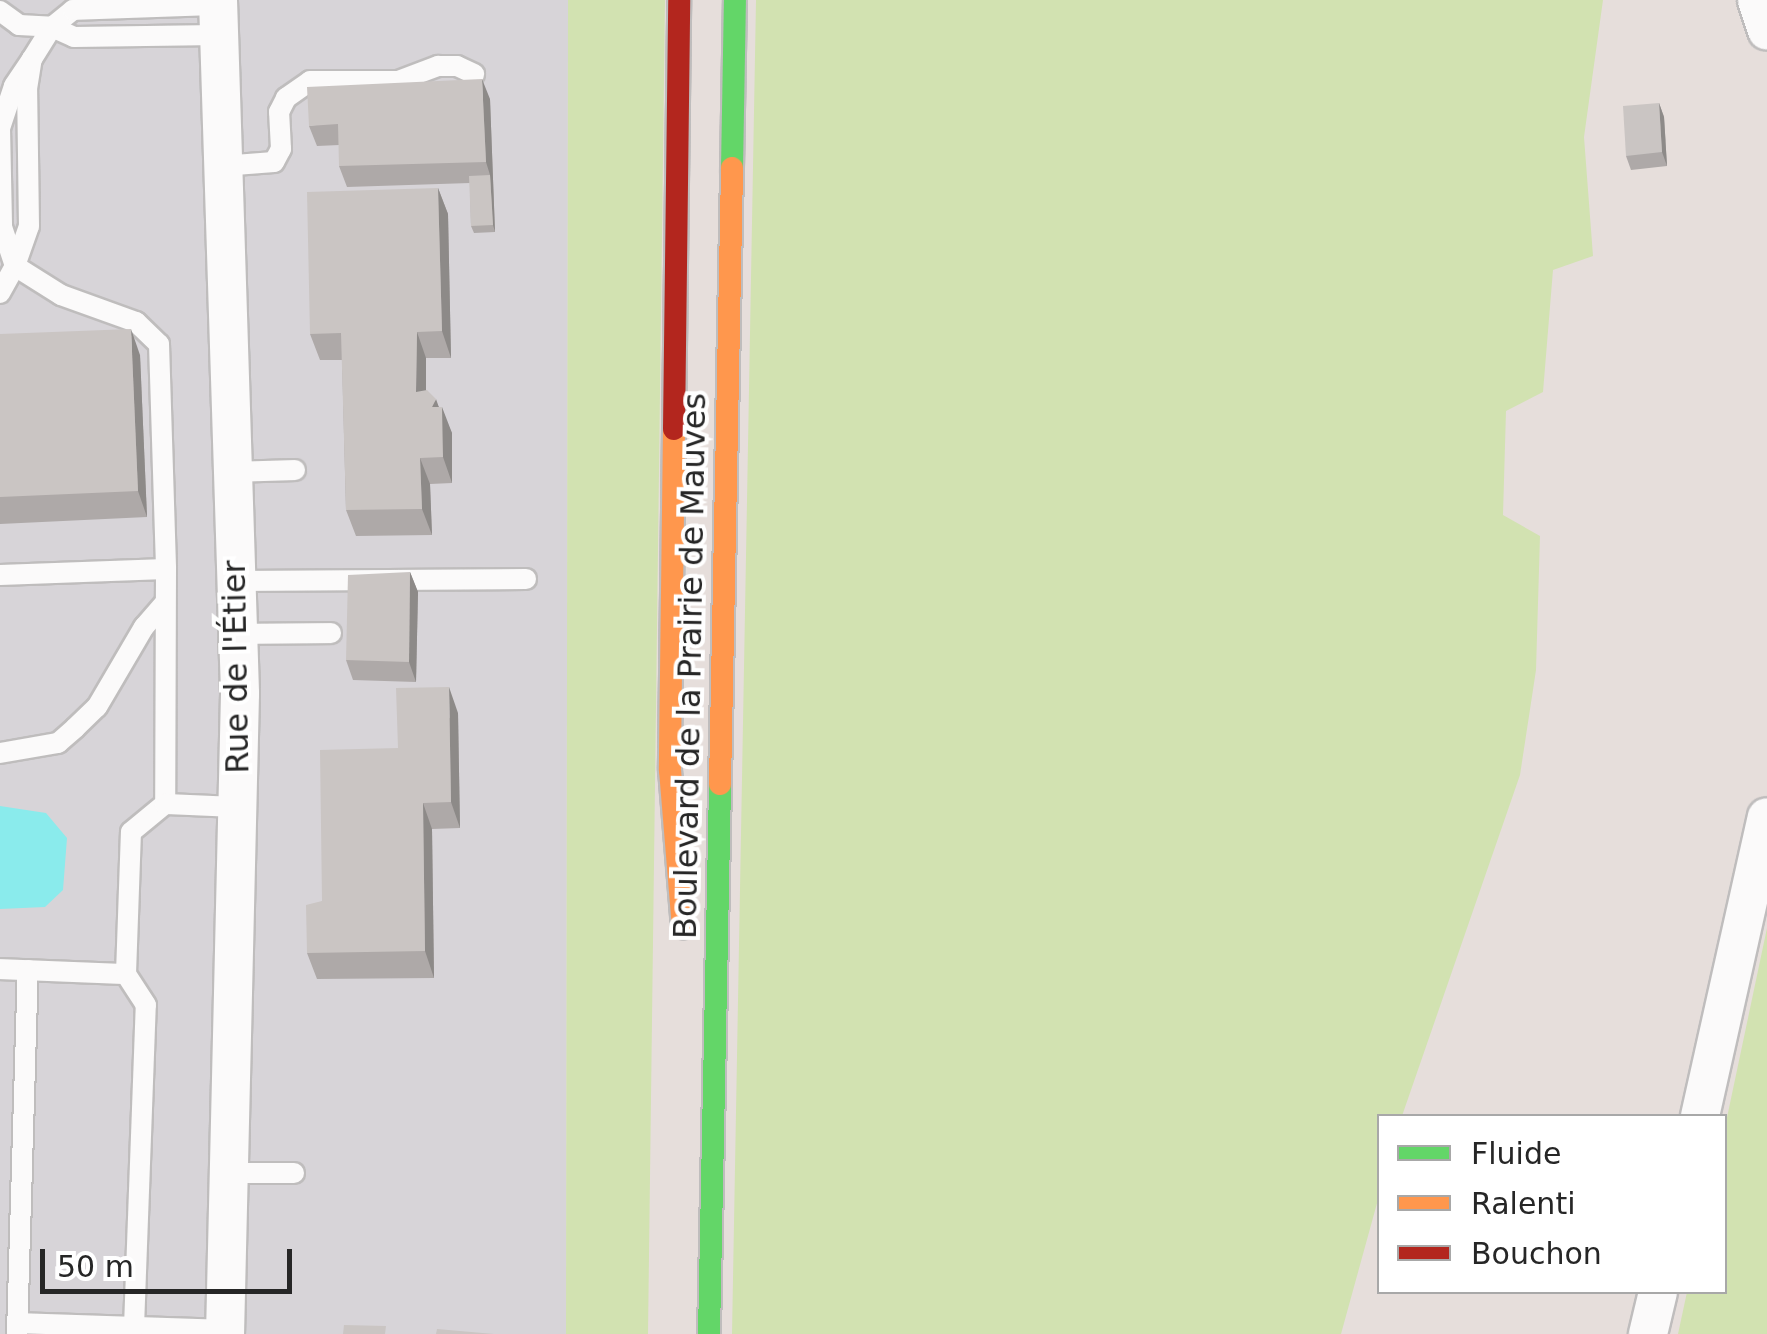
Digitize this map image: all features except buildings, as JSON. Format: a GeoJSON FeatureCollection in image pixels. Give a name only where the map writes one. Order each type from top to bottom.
{"type":"FeatureCollection","features":[{"type":"Feature","properties":{"kind":"main road","name":"Boulevard de la Prairie de Mauves"},"geometry":{"type":"LineString","coordinates":[[679,0],[670,770],[682,937],[698,0]]}},
{"type":"Feature","properties":{"kind":"main road","name":"Boulevard de la Prairie de Mauves"},"geometry":{"type":"LineString","coordinates":[[709,1334],[735,0]]}},
{"type":"Feature","properties":{"kind":"street"},"geometry":{"type":"LineString","coordinates":[[1757,0],[1767,30]]}},
{"type":"Feature","properties":{"kind":"street","name":"Rue de l'Étier"},"geometry":{"type":"LineString","coordinates":[[218,13],[238,634],[225,1332]]}},
{"type":"Feature","properties":{"kind":"street"},"geometry":{"type":"LineString","coordinates":[[1700,1114],[1767,817]]}},
{"type":"Feature","properties":{"kind":"street"},"geometry":{"type":"LineString","coordinates":[[1648,1334],[1658,1294]]}},
{"type":"Feature","properties":{"kind":"lane"},"geometry":{"type":"LineString","coordinates":[[0,293],[16,266],[29,226],[26,122],[32,59],[52,27],[74,10],[218,13]]}},
{"type":"Feature","properties":{"kind":"lane"},"geometry":{"type":"LineString","coordinates":[[0,11],[18,25],[52,27],[74,37],[218,13]]}},
{"type":"Feature","properties":{"kind":"lane"},"geometry":{"type":"LineString","coordinates":[[222,166],[274,162],[281,150],[279,112],[286,98],[310,81],[398,81],[438,66],[457,66],[474,74]]}},
{"type":"Feature","properties":{"kind":"lane"},"geometry":{"type":"LineString","coordinates":[[16,266],[61,295],[136,322],[159,344],[166,569],[165,804]]}},
{"type":"Feature","properties":{"kind":"lane"},"geometry":{"type":"LineString","coordinates":[[232,472],[295,470]]}},
{"type":"Feature","properties":{"kind":"lane"},"geometry":{"type":"LineString","coordinates":[[0,574],[166,569]]}},
{"type":"Feature","properties":{"kind":"lane"},"geometry":{"type":"LineString","coordinates":[[236,581],[526,579]]}},
{"type":"Feature","properties":{"kind":"lane"},"geometry":{"type":"LineString","coordinates":[[0,753],[58,743],[75,728],[97,707],[144,626],[165,603]]}},
{"type":"Feature","properties":{"kind":"lane"},"geometry":{"type":"LineString","coordinates":[[238,634],[331,633]]}},
{"type":"Feature","properties":{"kind":"lane"},"geometry":{"type":"LineString","coordinates":[[134,1327],[146,1006],[126,974],[131,832],[165,804],[237,808]]}},
{"type":"Feature","properties":{"kind":"lane"},"geometry":{"type":"LineString","coordinates":[[0,969],[126,974]]}},
{"type":"Feature","properties":{"kind":"lane"},"geometry":{"type":"LineString","coordinates":[[28,970],[18,1329],[134,1327],[225,1332]]}},
{"type":"Feature","properties":{"kind":"lane"},"geometry":{"type":"LineString","coordinates":[[229,1172],[294,1173]]}},
{"type":"Feature","properties":{"kind":"shaded area"},"geometry":{"type":"Polygon","coordinates":[[[0,0],[568,0],[566,1334],[0,1334],[0,0]]]}},
{"type":"Feature","properties":{"kind":"green space"},"geometry":{"type":"Polygon","coordinates":[[[568,0],[665,0],[648,1334],[566,1334],[568,0]]]}},
{"type":"Feature","properties":{"kind":"green space"},"geometry":{"type":"Polygon","coordinates":[[[756,0],[1603,0],[1584,137],[1593,256],[1553,270],[1543,392],[1506,411],[1503,515],[1540,536],[1536,670],[1520,775],[1403,1114],[1377,1114],[1377,1203],[1341,1334],[732,1334],[756,0]]]}},
{"type":"Feature","properties":{"kind":"green space"},"geometry":{"type":"Polygon","coordinates":[[[1767,928],[1767,1334],[1678,1334],[1687,1294],[1727,1294],[1727,1118],[1767,928]]]}},
{"type":"Feature","properties":{"kind":"water"},"geometry":{"type":"Polygon","coordinates":[[[0,806],[46,813],[67,838],[63,890],[45,907],[0,909],[0,806]]]}},
{"type":"Feature","properties":{"kind":"traffic: fast"},"geometry":{"type":"LineString","coordinates":[[732,168],[735,0]]}},
{"type":"Feature","properties":{"kind":"traffic: fast"},"geometry":{"type":"LineString","coordinates":[[709,1334],[720,784]]}},
{"type":"Feature","properties":{"kind":"traffic: slow"},"geometry":{"type":"LineString","coordinates":[[720,784],[732,168]]}},
{"type":"Feature","properties":{"kind":"traffic: slow"},"geometry":{"type":"LineString","coordinates":[[674,429],[670,770],[683,927]]}},
{"type":"Feature","properties":{"kind":"traffic: jam"},"geometry":{"type":"LineString","coordinates":[[674,429],[679,0]]}}]}
